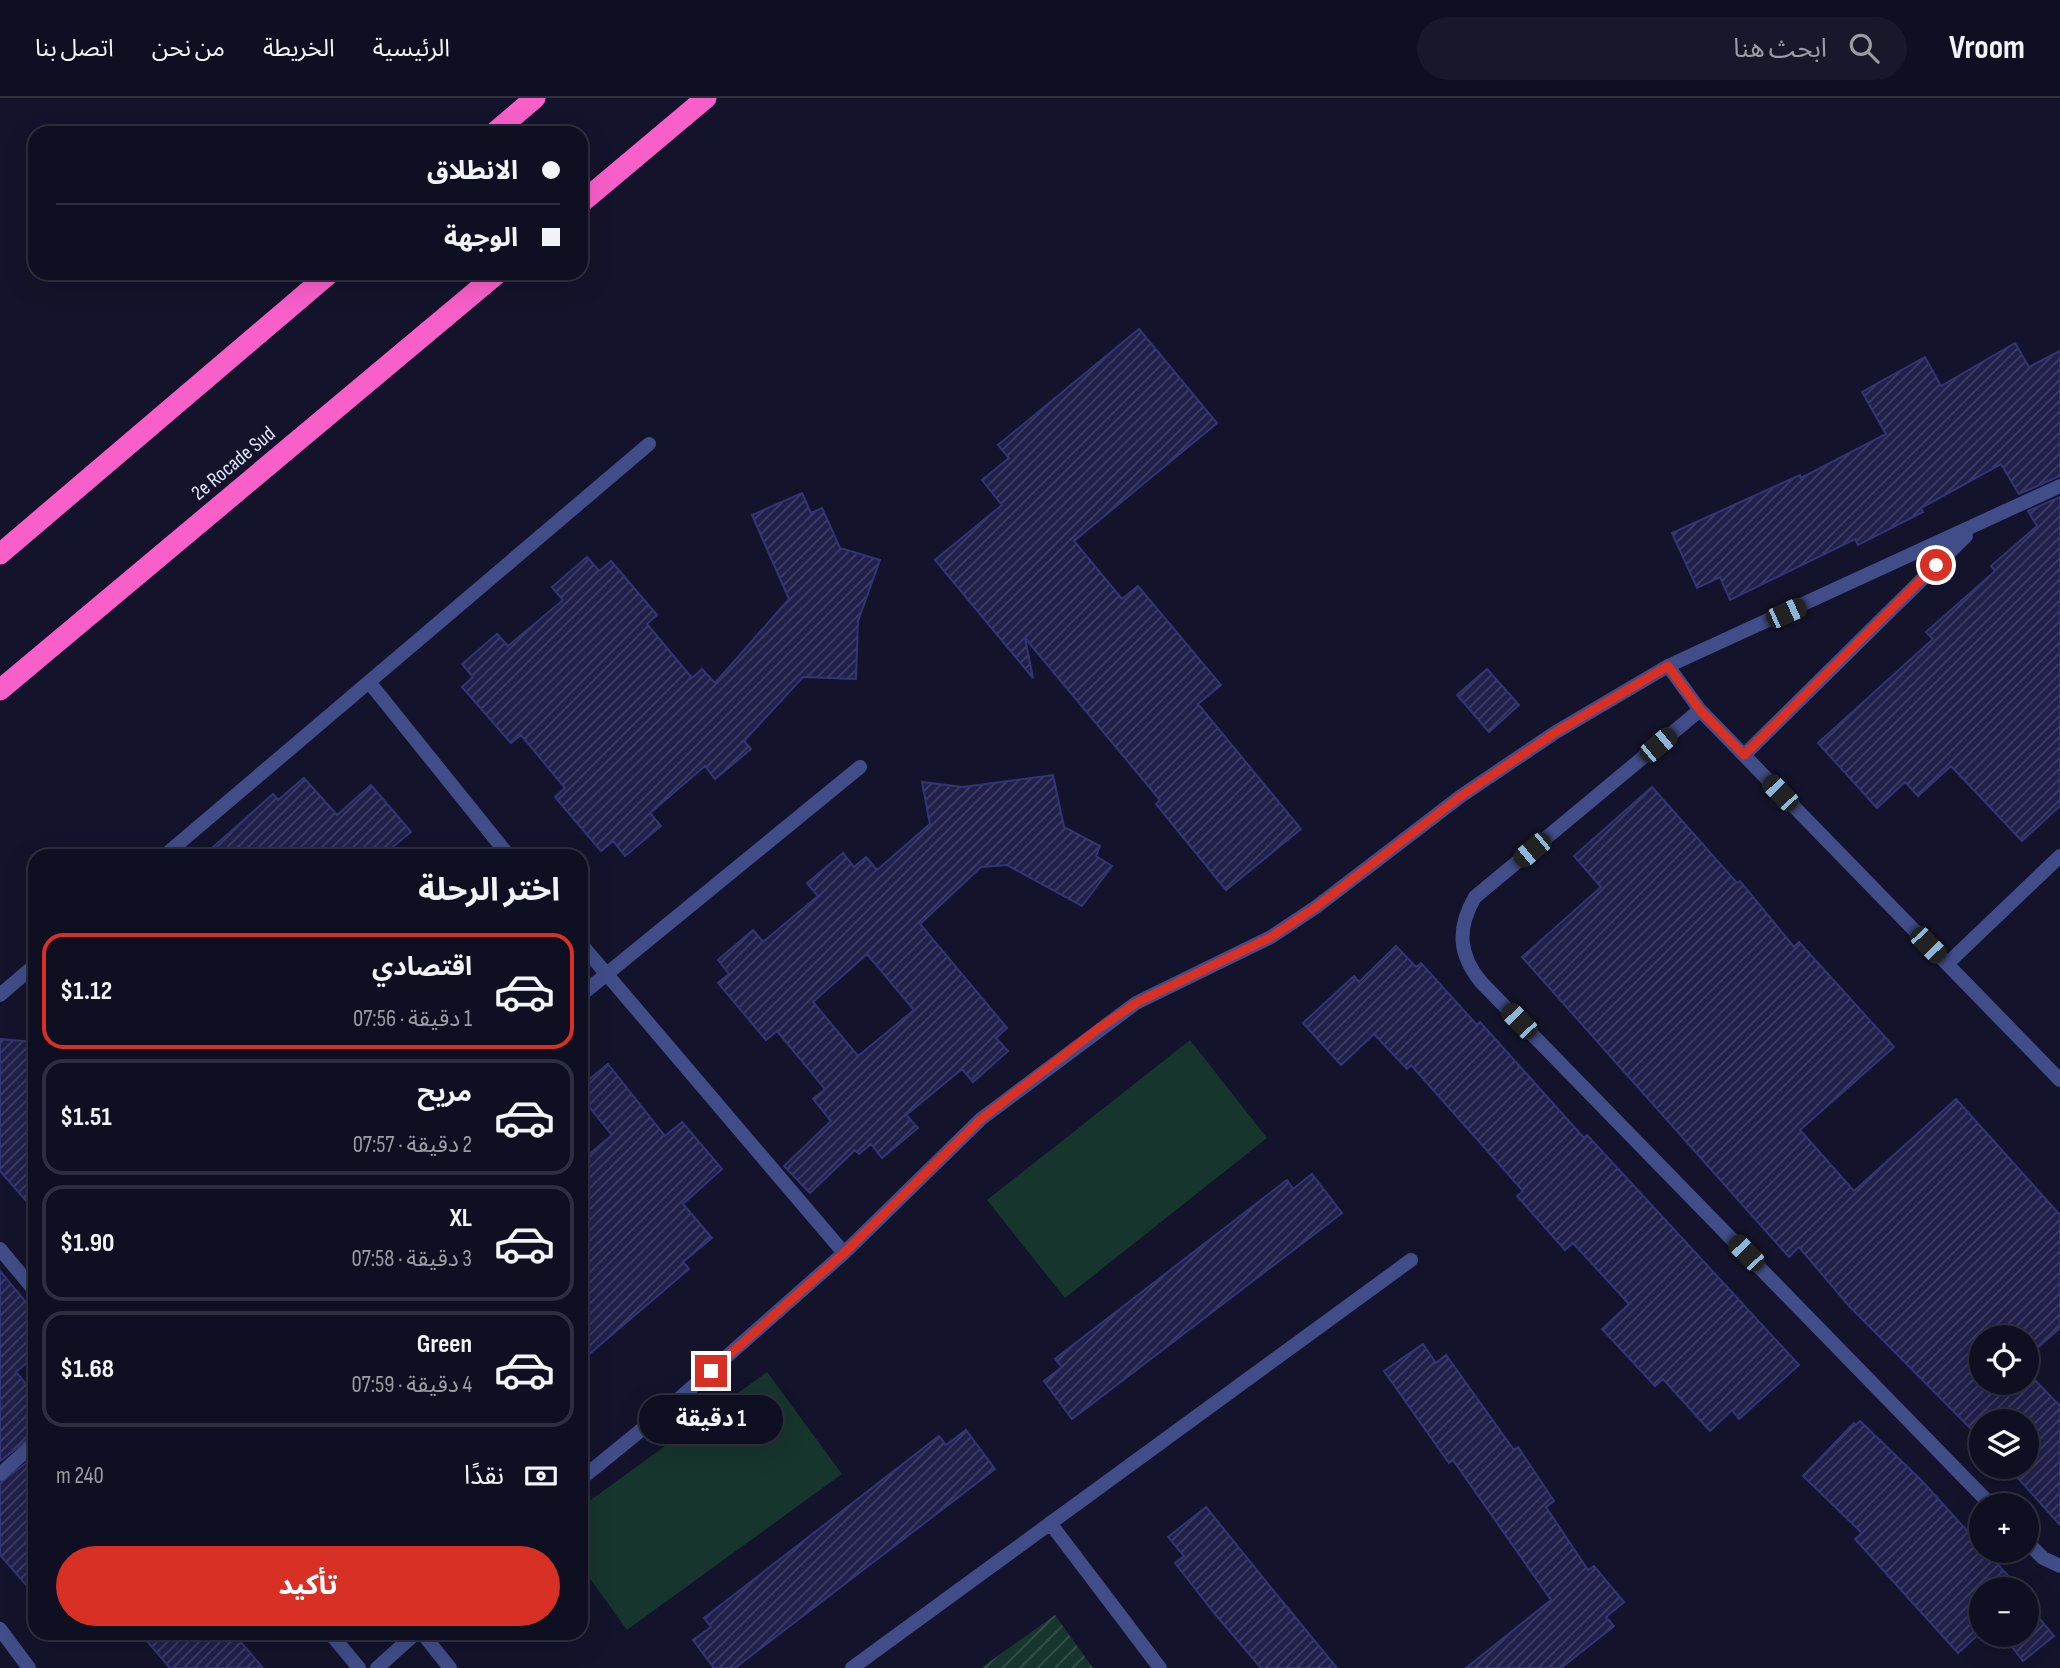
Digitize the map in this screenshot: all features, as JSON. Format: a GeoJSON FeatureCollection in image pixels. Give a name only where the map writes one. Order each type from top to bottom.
{"type":"FeatureCollection","features":[{"type":"Feature","properties":{"kind":"highway"},"geometry":{"type":"LineString","coordinates":[[502,126],[535,98]]}},
{"type":"Feature","properties":{"kind":"highway"},"geometry":{"type":"LineString","coordinates":[[588,197],[706,98]]}},
{"type":"Feature","properties":{"kind":"highway"},"geometry":{"type":"LineString","coordinates":[[0,554],[322,280]]}},
{"type":"Feature","properties":{"kind":"highway","name":"2e Rocade Sud"},"geometry":{"type":"LineString","coordinates":[[0,690],[490,280]]}},
{"type":"Feature","properties":{"kind":"street"},"geometry":{"type":"LineString","coordinates":[[172,849],[649,444]]}},
{"type":"Feature","properties":{"kind":"street"},"geometry":{"type":"LineString","coordinates":[[588,1473],[673,1404],[844,1253],[981,1119],[1136,1003],[1271,937],[1316,907],[1472,788],[1556,732],[1668,666],[2060,486]]}},
{"type":"Feature","properties":{"kind":"street"},"geometry":{"type":"LineString","coordinates":[[1744,755],[1975,527]]}},
{"type":"Feature","properties":{"kind":"street"},"geometry":{"type":"LineString","coordinates":[[1668,666],[1700,710],[2060,1080]]}},
{"type":"Feature","properties":{"kind":"street"},"geometry":{"type":"LineString","coordinates":[[369,682],[503,849]]}},
{"type":"Feature","properties":{"kind":"street"},"geometry":{"type":"LineString","coordinates":[[1700,710],[1475,897],[1466,913],[1461,932],[1462,950],[1469,968],[1481,982],[1980,1493]]}},
{"type":"Feature","properties":{"kind":"street"},"geometry":{"type":"LineString","coordinates":[[588,989],[860,767]]}},
{"type":"Feature","properties":{"kind":"street"},"geometry":{"type":"LineString","coordinates":[[1947,964],[2060,856]]}},
{"type":"Feature","properties":{"kind":"street"},"geometry":{"type":"LineString","coordinates":[[588,953],[844,1253]]}},
{"type":"Feature","properties":{"kind":"street"},"geometry":{"type":"LineString","coordinates":[[0,995],[28,971]]}},
{"type":"Feature","properties":{"kind":"street"},"geometry":{"type":"LineString","coordinates":[[0,1249],[28,1283]]}},
{"type":"Feature","properties":{"kind":"street"},"geometry":{"type":"LineString","coordinates":[[852,1668],[1410,1259]]}},
{"type":"Feature","properties":{"kind":"street"},"geometry":{"type":"LineString","coordinates":[[0,1474],[28,1449]]}},
{"type":"Feature","properties":{"kind":"street"},"geometry":{"type":"LineString","coordinates":[[1050,1523],[1160,1668]]}},
{"type":"Feature","properties":{"kind":"street"},"geometry":{"type":"LineString","coordinates":[[2039,1554],[2060,1566]]}},
{"type":"Feature","properties":{"kind":"street"},"geometry":{"type":"LineString","coordinates":[[0,1629],[29,1668]]}},
{"type":"Feature","properties":{"kind":"street"},"geometry":{"type":"LineString","coordinates":[[336,1640],[359,1668]]}},
{"type":"Feature","properties":{"kind":"street"},"geometry":{"type":"LineString","coordinates":[[377,1668],[408,1640]]}},
{"type":"Feature","properties":{"kind":"street"},"geometry":{"type":"LineString","coordinates":[[428,1640],[450,1668]]}},
{"type":"Feature","properties":{"kind":"green space"},"geometry":{"type":"Polygon","coordinates":[[[1190,1040],[1267,1138],[1065,1298],[987,1200],[1190,1040]]]}},
{"type":"Feature","properties":{"kind":"green space"},"geometry":{"type":"Polygon","coordinates":[[[767,1372],[842,1474],[627,1630],[588,1576],[588,1502],[767,1372]]]}},
{"type":"Feature","properties":{"kind":"green space"},"geometry":{"type":"Polygon","coordinates":[[[1055,1615],[1093,1668],[981,1668],[1055,1615]]]}},
{"type":"Feature","properties":{"kind":"building"},"geometry":{"type":"Polygon","coordinates":[[[1139,329],[1217,423],[1074,541],[1122,599],[1138,586],[1221,685],[1198,704],[1301,829],[1226,890],[1156,804],[1160,800],[1025,638],[1033,678],[935,560],[1002,505],[982,480],[1009,458],[998,445],[1139,329]]]}},
{"type":"Feature","properties":{"kind":"building"},"geometry":{"type":"Polygon","coordinates":[[[2015,343],[2029,367],[2060,351],[2060,476],[2019,494],[2001,464],[1921,508],[1923,512],[1858,545],[1855,539],[1730,600],[1720,577],[1697,588],[1672,533],[1800,475],[1801,478],[1886,434],[1862,392],[1925,357],[1941,386],[2015,343]]]}},
{"type":"Feature","properties":{"kind":"building"},"geometry":{"type":"Polygon","coordinates":[[[802,493],[811,513],[822,508],[840,548],[880,560],[858,621],[856,679],[803,677],[744,741],[751,749],[715,779],[705,766],[650,813],[661,826],[625,856],[613,841],[601,851],[555,797],[565,788],[521,735],[511,743],[462,687],[473,677],[462,664],[497,634],[508,646],[563,600],[552,587],[587,557],[599,571],[611,561],[657,615],[647,624],[692,678],[702,669],[715,683],[789,599],[752,515],[802,493]]]}},
{"type":"Feature","properties":{"kind":"building"},"geometry":{"type":"Polygon","coordinates":[[[2060,497],[2060,806],[2022,841],[1951,766],[1918,796],[1905,782],[1877,808],[1818,743],[1933,639],[1926,632],[1995,571],[1991,566],[2037,526],[2028,511],[2060,497]]]}},
{"type":"Feature","properties":{"kind":"building"},"geometry":{"type":"Polygon","coordinates":[[[1487,669],[1519,705],[1489,732],[1457,695],[1487,669]]]}},
{"type":"Feature","properties":{"kind":"building"},"geometry":{"type":"Polygon","coordinates":[[[1053,775],[1064,827],[1100,846],[1096,856],[1112,866],[1082,906],[1007,865],[981,867],[920,924],[1007,1028],[996,1038],[1008,1051],[973,1082],[962,1069],[906,1115],[918,1128],[882,1158],[871,1144],[859,1154],[855,1150],[810,1193],[784,1166],[831,1121],[813,1099],[825,1089],[777,1031],[766,1040],[718,983],[729,974],[718,960],[753,930],[763,942],[818,896],[807,883],[843,853],[854,867],[866,857],[877,870],[930,824],[922,782],[963,787],[1053,775]],[[867,954],[813,1002],[858,1056],[914,1010],[867,954]]]}},
{"type":"Feature","properties":{"kind":"building"},"geometry":{"type":"Polygon","coordinates":[[[304,778],[337,815],[371,785],[411,832],[390,849],[211,849],[273,794],[278,800],[304,778]]]}},
{"type":"Feature","properties":{"kind":"building"},"geometry":{"type":"Polygon","coordinates":[[[1652,787],[1737,883],[1740,881],[1794,947],[1799,942],[1894,1047],[1800,1130],[1854,1191],[1956,1099],[2060,1215],[2060,1328],[2039,1347],[2039,1325],[1969,1325],[1969,1395],[2039,1395],[2039,1384],[2060,1406],[2060,1525],[2039,1502],[2039,1493],[2031,1493],[2019,1479],[2039,1479],[2039,1409],[1969,1409],[1969,1427],[1849,1306],[1799,1247],[1789,1257],[1522,957],[1601,887],[1574,856],[1652,787]]]}},
{"type":"Feature","properties":{"kind":"building"},"geometry":{"type":"Polygon","coordinates":[[[1396,946],[1416,967],[1421,963],[1477,1025],[1480,1022],[1584,1138],[1587,1135],[1799,1365],[1739,1419],[1732,1410],[1710,1431],[1663,1379],[1655,1386],[1602,1329],[1629,1304],[1573,1243],[1565,1250],[1517,1196],[1523,1191],[1411,1065],[1407,1069],[1374,1034],[1341,1065],[1303,1023],[1354,976],[1359,982],[1396,946]]]}},
{"type":"Feature","properties":{"kind":"building"},"geometry":{"type":"Polygon","coordinates":[[[0,1039],[28,1041],[28,1203],[0,1171],[0,1039]]]}},
{"type":"Feature","properties":{"kind":"building"},"geometry":{"type":"Polygon","coordinates":[[[608,1064],[665,1136],[682,1122],[722,1169],[683,1204],[712,1238],[683,1262],[689,1269],[588,1355],[588,1155],[612,1135],[588,1106],[588,1080],[608,1064]]]}},
{"type":"Feature","properties":{"kind":"building"},"geometry":{"type":"Polygon","coordinates":[[[1312,1174],[1342,1213],[1072,1419],[1044,1381],[1062,1367],[1055,1359],[1287,1180],[1293,1189],[1312,1174]]]}},
{"type":"Feature","properties":{"kind":"building"},"geometry":{"type":"Polygon","coordinates":[[[0,1271],[28,1305],[28,1362],[16,1372],[28,1387],[28,1439],[0,1461],[0,1271]]]}},
{"type":"Feature","properties":{"kind":"building"},"geometry":{"type":"Polygon","coordinates":[[[1423,1344],[1436,1363],[1446,1355],[1514,1450],[1518,1447],[1554,1501],[1546,1507],[1588,1570],[1594,1566],[1624,1602],[1606,1617],[1614,1626],[1561,1668],[1466,1668],[1551,1600],[1453,1460],[1449,1463],[1384,1371],[1423,1344]]]}},
{"type":"Feature","properties":{"kind":"building"},"geometry":{"type":"Polygon","coordinates":[[[1860,1421],[1922,1481],[1969,1533],[1969,1563],[1997,1563],[2009,1577],[1969,1577],[1969,1643],[1958,1653],[1855,1539],[1862,1533],[1803,1476],[1854,1423],[1856,1425],[1860,1421]]]}},
{"type":"Feature","properties":{"kind":"building"},"geometry":{"type":"Polygon","coordinates":[[[966,1430],[995,1469],[735,1668],[714,1668],[693,1640],[711,1627],[704,1618],[939,1436],[946,1445],[966,1430]]]}},
{"type":"Feature","properties":{"kind":"building"},"geometry":{"type":"Polygon","coordinates":[[[28,1461],[28,1587],[0,1555],[0,1483],[28,1461]]]}},
{"type":"Feature","properties":{"kind":"building"},"geometry":{"type":"Polygon","coordinates":[[[1206,1507],[1337,1668],[1261,1668],[1215,1614],[1175,1563],[1184,1556],[1168,1537],[1206,1507]]]}},
{"type":"Feature","properties":{"kind":"building"},"geometry":{"type":"Polygon","coordinates":[[[2039,1618],[2054,1636],[2023,1661],[2012,1647],[2039,1647],[2039,1618]]]}},
{"type":"Feature","properties":{"kind":"building"},"geometry":{"type":"Polygon","coordinates":[[[146,1640],[239,1640],[263,1668],[170,1668],[146,1640]]]}},
{"type":"Feature","properties":{"kind":"route"},"geometry":{"type":"LineString","coordinates":[[711,1371],[844,1253],[981,1119],[1136,1003],[1271,937],[1316,907],[1461,796],[1556,732],[1668,666],[1700,710],[1744,755],[1936,565]]}}]}
